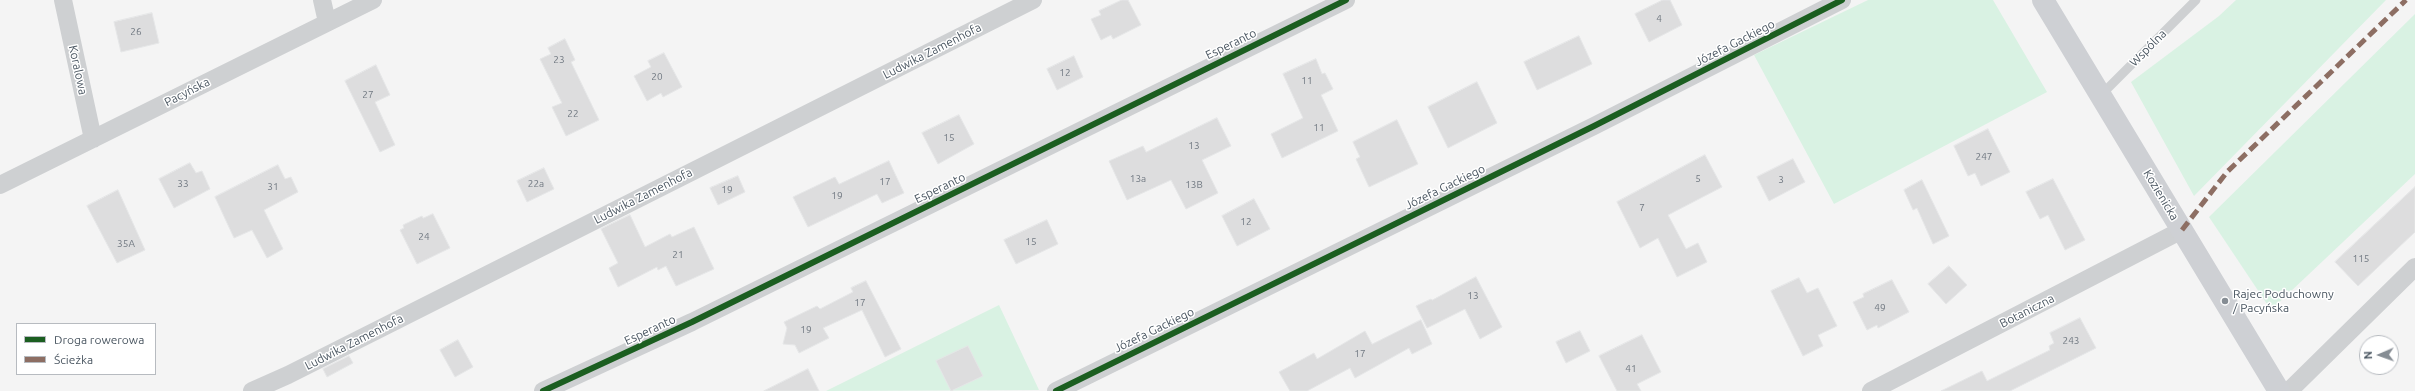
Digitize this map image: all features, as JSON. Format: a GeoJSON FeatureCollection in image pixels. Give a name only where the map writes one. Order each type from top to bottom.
{"type":"FeatureCollection","features":[{"type":"Feature","properties":{"kind":"main road","name":"Kozienicka"},"geometry":{"type":"LineString","coordinates":[[2043,0],[2279,391]]}},
{"type":"Feature","properties":{"kind":"street","name":"Koralowa"},"geometry":{"type":"LineString","coordinates":[[64,0],[93,139]]}},
{"type":"Feature","properties":{"kind":"street"},"geometry":{"type":"LineString","coordinates":[[322,0],[327,22]]}},
{"type":"Feature","properties":{"kind":"street","name":"Pacyńska"},"geometry":{"type":"LineString","coordinates":[[0,184],[373,0]]}},
{"type":"Feature","properties":{"kind":"street","name":"Ludwika Zamenhofa"},"geometry":{"type":"LineString","coordinates":[[252,391],[288,375],[1033,0]]}},
{"type":"Feature","properties":{"kind":"street","name":"Esperanto"},"geometry":{"type":"LineString","coordinates":[[543,391],[692,322],[1346,0]]}},
{"type":"Feature","properties":{"kind":"street","name":"Józefa Gackiego"},"geometry":{"type":"LineString","coordinates":[[1056,391],[1587,129],[1842,0]]}},
{"type":"Feature","properties":{"kind":"street","name":"Botaniczna"},"geometry":{"type":"LineString","coordinates":[[1871,391],[1893,386],[2182,230]]}},
{"type":"Feature","properties":{"kind":"street"},"geometry":{"type":"LineString","coordinates":[[2289,391],[2415,267]]}},
{"type":"Feature","properties":{"kind":"lane","name":"Wspólna"},"geometry":{"type":"LineString","coordinates":[[2100,95],[2196,0]]}},
{"type":"Feature","properties":{"kind":"green space"},"geometry":{"type":"Polygon","coordinates":[[[1868,0],[1993,0],[2047,92],[1834,204],[1754,55],[1868,0]]]}},
{"type":"Feature","properties":{"kind":"green space"},"geometry":{"type":"Polygon","coordinates":[[[2236,0],[2386,0],[2194,196],[2131,82],[2219,16],[2236,0]]]}},
{"type":"Feature","properties":{"kind":"green space"},"geometry":{"type":"Polygon","coordinates":[[[2415,14],[2415,174],[2271,310],[2209,217],[2415,14]]]}},
{"type":"Feature","properties":{"kind":"green space"},"geometry":{"type":"Polygon","coordinates":[[[999,305],[1039,390],[826,391],[999,305]]]}},
{"type":"Feature","properties":{"kind":"building"},"geometry":{"type":"Polygon","coordinates":[[[1122,0],[1128,0],[1141,25],[1113,39],[1111,35],[1101,40],[1091,19],[1101,15],[1099,11],[1122,0]]]}},
{"type":"Feature","properties":{"kind":"building"},"geometry":{"type":"Polygon","coordinates":[[[1663,0],[1670,0],[1682,25],[1649,42],[1635,14],[1663,0]]]}},
{"type":"Feature","properties":{"kind":"building"},"geometry":{"type":"Polygon","coordinates":[[[152,13],[159,43],[121,52],[114,22],[152,13]]]}},
{"type":"Feature","properties":{"kind":"building"},"geometry":{"type":"Polygon","coordinates":[[[1579,36],[1592,64],[1537,90],[1524,62],[1579,36]]]}},
{"type":"Feature","properties":{"kind":"building"},"geometry":{"type":"Polygon","coordinates":[[[565,39],[575,60],[571,62],[599,120],[566,136],[552,107],[562,103],[540,59],[551,54],[548,48],[565,39]]]}},
{"type":"Feature","properties":{"kind":"building"},"geometry":{"type":"Polygon","coordinates":[[[664,53],[682,87],[663,97],[661,93],[647,101],[634,76],[651,67],[648,61],[664,53]]]}},
{"type":"Feature","properties":{"kind":"building"},"geometry":{"type":"Polygon","coordinates":[[[1074,56],[1083,77],[1057,90],[1047,69],[1074,56]]]}},
{"type":"Feature","properties":{"kind":"building"},"geometry":{"type":"Polygon","coordinates":[[[1316,59],[1322,74],[1325,73],[1333,89],[1321,95],[1338,131],[1282,158],[1271,134],[1303,118],[1283,74],[1316,59]]]}},
{"type":"Feature","properties":{"kind":"building"},"geometry":{"type":"Polygon","coordinates":[[[376,65],[390,95],[375,102],[395,145],[380,152],[345,81],[376,65]]]}},
{"type":"Feature","properties":{"kind":"building"},"geometry":{"type":"Polygon","coordinates":[[[1477,82],[1497,123],[1448,148],[1428,107],[1477,82]]]}},
{"type":"Feature","properties":{"kind":"building"},"geometry":{"type":"Polygon","coordinates":[[[959,115],[974,144],[938,164],[922,133],[959,115]]]}},
{"type":"Feature","properties":{"kind":"building"},"geometry":{"type":"Polygon","coordinates":[[[1217,118],[1231,146],[1202,160],[1218,193],[1186,209],[1171,180],[1127,200],[1109,161],[1143,146],[1146,152],[1217,118]]]}},
{"type":"Feature","properties":{"kind":"building"},"geometry":{"type":"Polygon","coordinates":[[[1397,120],[1418,164],[1369,187],[1356,159],[1360,157],[1353,142],[1397,120]]]}},
{"type":"Feature","properties":{"kind":"building"},"geometry":{"type":"Polygon","coordinates":[[[1988,129],[2010,172],[1981,186],[1975,173],[1968,176],[1954,146],[1988,129]]]}},
{"type":"Feature","properties":{"kind":"building"},"geometry":{"type":"Polygon","coordinates":[[[1705,155],[1722,187],[1668,215],[1686,249],[1698,243],[1707,262],[1677,277],[1658,238],[1640,248],[1617,202],[1705,155]]]}},
{"type":"Feature","properties":{"kind":"building"},"geometry":{"type":"Polygon","coordinates":[[[1793,159],[1805,182],[1769,201],[1757,177],[1793,159]]]}},
{"type":"Feature","properties":{"kind":"building"},"geometry":{"type":"Polygon","coordinates":[[[889,161],[904,193],[882,203],[877,194],[808,227],[793,197],[835,177],[839,184],[889,161]]]}},
{"type":"Feature","properties":{"kind":"building"},"geometry":{"type":"Polygon","coordinates":[[[190,163],[196,173],[202,171],[210,189],[174,208],[159,179],[190,163]]]}},
{"type":"Feature","properties":{"kind":"building"},"geometry":{"type":"Polygon","coordinates":[[[278,165],[285,179],[291,177],[298,192],[264,210],[283,249],[267,258],[252,230],[234,238],[215,197],[278,165]]]}},
{"type":"Feature","properties":{"kind":"building"},"geometry":{"type":"Polygon","coordinates":[[[544,168],[554,189],[527,202],[517,181],[544,168]]]}},
{"type":"Feature","properties":{"kind":"building"},"geometry":{"type":"Polygon","coordinates":[[[738,176],[745,192],[718,205],[710,188],[738,176]]]}},
{"type":"Feature","properties":{"kind":"building"},"geometry":{"type":"Polygon","coordinates":[[[2053,179],[2085,240],[2065,250],[2048,215],[2040,219],[2026,192],[2053,179]]]}},
{"type":"Feature","properties":{"kind":"building"},"geometry":{"type":"Polygon","coordinates":[[[1922,180],[1949,236],[1933,244],[1917,208],[1913,210],[1904,190],[1922,180]]]}},
{"type":"Feature","properties":{"kind":"building"},"geometry":{"type":"Polygon","coordinates":[[[2415,187],[2415,232],[2358,286],[2335,262],[2415,187]]]}},
{"type":"Feature","properties":{"kind":"building"},"geometry":{"type":"Polygon","coordinates":[[[118,190],[145,250],[117,263],[87,206],[118,190]]]}},
{"type":"Feature","properties":{"kind":"building"},"geometry":{"type":"Polygon","coordinates":[[[1254,199],[1270,229],[1237,246],[1222,216],[1254,199]]]}},
{"type":"Feature","properties":{"kind":"building"},"geometry":{"type":"Polygon","coordinates":[[[433,214],[450,248],[417,264],[400,230],[404,228],[403,225],[422,216],[423,218],[433,214]]]}},
{"type":"Feature","properties":{"kind":"building"},"geometry":{"type":"Polygon","coordinates":[[[630,215],[645,247],[670,234],[672,237],[694,227],[714,269],[676,286],[666,266],[658,270],[657,267],[618,287],[609,268],[618,263],[601,229],[630,215]]]}},
{"type":"Feature","properties":{"kind":"building"},"geometry":{"type":"Polygon","coordinates":[[[1047,220],[1058,244],[1016,264],[1004,240],[1047,220]]]}},
{"type":"Feature","properties":{"kind":"building"},"geometry":{"type":"Polygon","coordinates":[[[1949,266],[1967,285],[1946,304],[1928,284],[1949,266]]]}},
{"type":"Feature","properties":{"kind":"building"},"geometry":{"type":"Polygon","coordinates":[[[1476,277],[1502,327],[1480,339],[1465,309],[1427,328],[1416,306],[1431,299],[1432,300],[1476,277]]]}},
{"type":"Feature","properties":{"kind":"building"},"geometry":{"type":"Polygon","coordinates":[[[1799,278],[1807,293],[1818,288],[1837,326],[1818,335],[1823,346],[1803,356],[1771,291],[1799,278]]]}},
{"type":"Feature","properties":{"kind":"building"},"geometry":{"type":"Polygon","coordinates":[[[1892,280],[1909,312],[1878,328],[1877,325],[1867,330],[1853,302],[1864,297],[1863,294],[1892,280]]]}},
{"type":"Feature","properties":{"kind":"building"},"geometry":{"type":"Polygon","coordinates":[[[866,281],[901,349],[885,357],[862,310],[823,328],[829,338],[799,353],[795,345],[783,344],[787,328],[784,322],[817,306],[820,309],[853,292],[851,288],[866,281]]]}},
{"type":"Feature","properties":{"kind":"building"},"geometry":{"type":"Polygon","coordinates":[[[2080,318],[2096,348],[2010,391],[1941,391],[1982,371],[1987,381],[2050,350],[2049,346],[2054,343],[2050,333],[2080,318]]]}},
{"type":"Feature","properties":{"kind":"building"},"geometry":{"type":"Polygon","coordinates":[[[1421,320],[1432,344],[1412,354],[1409,348],[1355,378],[1350,368],[1307,391],[1290,391],[1279,372],[1314,353],[1317,359],[1365,331],[1372,344],[1421,320]]]}},
{"type":"Feature","properties":{"kind":"building"},"geometry":{"type":"Polygon","coordinates":[[[1580,331],[1590,351],[1566,363],[1556,342],[1580,331]]]}},
{"type":"Feature","properties":{"kind":"building"},"geometry":{"type":"Polygon","coordinates":[[[1642,335],[1661,372],[1637,384],[1641,391],[1617,391],[1599,356],[1642,335]]]}},
{"type":"Feature","properties":{"kind":"building"},"geometry":{"type":"Polygon","coordinates":[[[458,340],[473,367],[455,377],[440,350],[458,340]]]}},
{"type":"Feature","properties":{"kind":"building"},"geometry":{"type":"Polygon","coordinates":[[[968,346],[983,376],[951,391],[936,361],[968,346]]]}},
{"type":"Feature","properties":{"kind":"building"},"geometry":{"type":"Polygon","coordinates":[[[349,356],[353,363],[327,377],[323,369],[349,356]]]}},
{"type":"Feature","properties":{"kind":"building"},"geometry":{"type":"Polygon","coordinates":[[[808,369],[819,391],[764,391],[808,369]]]}},
{"type":"Feature","properties":{"kind":"marked path"},"geometry":{"type":"LineString","coordinates":[[2182,230],[2227,172],[2406,0]]}},
{"type":"Feature","properties":{"kind":"cycle path"},"geometry":{"type":"LineString","coordinates":[[543,391],[692,322],[1346,0]]}},
{"type":"Feature","properties":{"kind":"cycle path"},"geometry":{"type":"LineString","coordinates":[[1056,391],[1594,126],[1842,0]]}},
{"type":"Feature","properties":{"kind":"place","name":"Rajec Poduchowny / Pacyńska"},"geometry":{"type":"Point","coordinates":[2225,301]}}]}
